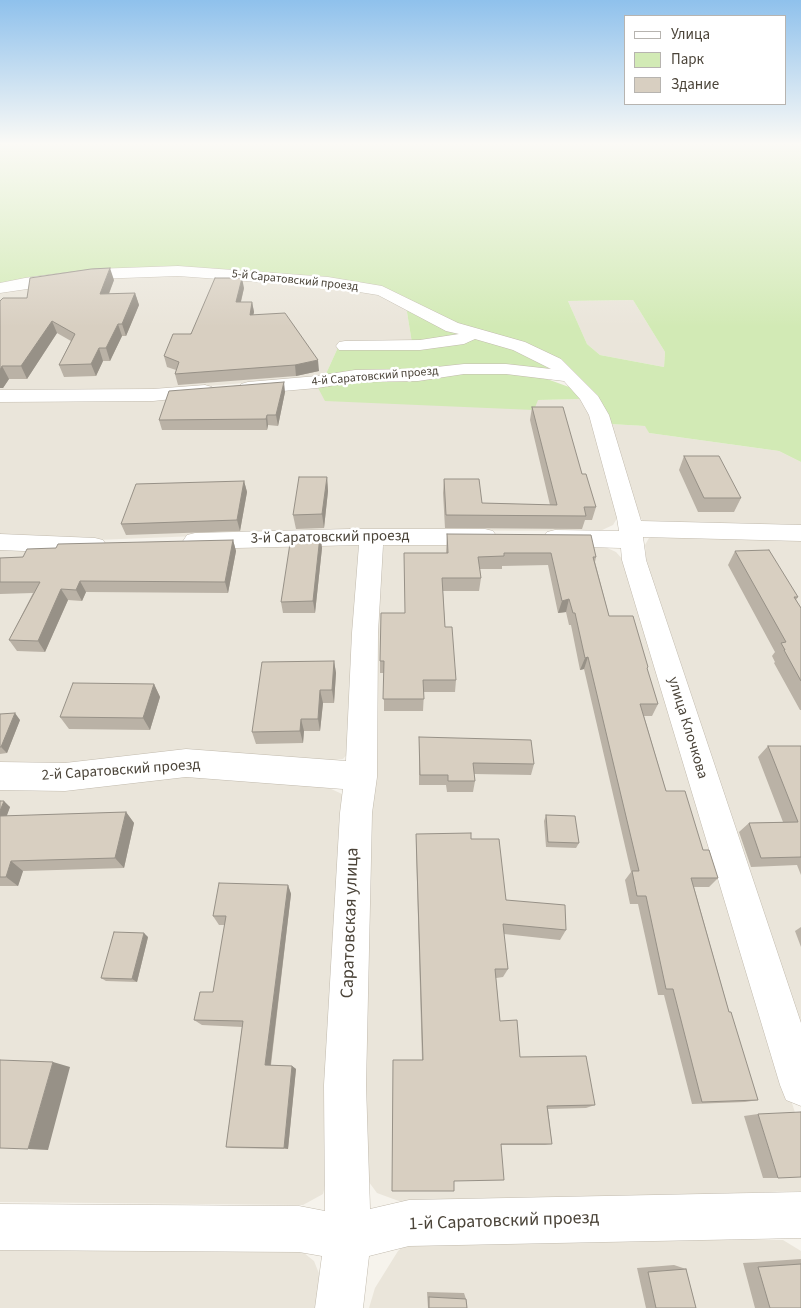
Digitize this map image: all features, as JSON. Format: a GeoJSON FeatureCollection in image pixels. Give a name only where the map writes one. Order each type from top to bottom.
{"type":"FeatureCollection","features":[{"type":"Feature","properties":{"kind":"street","name":"5-й Саратовский проезд"},"geometry":{"type":"LineString","coordinates":[[0,288],[95,274],[178,271],[328,282],[382,291],[398,298],[434,320],[519,346],[555,363],[570,377]]}},
{"type":"Feature","properties":{"kind":"street"},"geometry":{"type":"LineString","coordinates":[[345,346],[420,345],[464,339],[473,333]]}},
{"type":"Feature","properties":{"kind":"street","name":"4-й Саратовский проезд"},"geometry":{"type":"LineString","coordinates":[[0,396],[151,388],[226,389],[317,382],[355,376],[418,375],[464,369],[506,368],[570,377]]}},
{"type":"Feature","properties":{"kind":"street","name":"улица Клочкова"},"geometry":{"type":"LineString","coordinates":[[570,377],[588,396],[599,415],[631,535],[634,560],[801,1085]]}},
{"type":"Feature","properties":{"kind":"street","name":"3-й Саратовский проезд"},"geometry":{"type":"LineString","coordinates":[[172,542],[350,537],[607,538],[631,535],[801,533]]}},
{"type":"Feature","properties":{"kind":"street","name":"Саратовская улица"},"geometry":{"type":"LineString","coordinates":[[339,1308],[348,1238],[345,1085],[356,813],[361,777],[365,633],[371,538]]}},
{"type":"Feature","properties":{"kind":"street"},"geometry":{"type":"LineString","coordinates":[[0,542],[113,545]]}},
{"type":"Feature","properties":{"kind":"street","name":"2-й Саратовский проезд"},"geometry":{"type":"LineString","coordinates":[[0,776],[65,777],[186,763],[333,773],[361,777]]}},
{"type":"Feature","properties":{"kind":"street","name":"1-й Саратовский проезд"},"geometry":{"type":"LineString","coordinates":[[0,1227],[300,1229],[348,1238],[409,1223],[801,1215]]}},
{"type":"Feature","properties":{"kind":"shaded area"},"geometry":{"type":"Polygon","coordinates":[[[178,273],[322,286],[381,294],[406,306],[412,343],[340,343],[325,376],[139,392],[0,392],[0,291],[25,285],[178,273]]]}},
{"type":"Feature","properties":{"kind":"shaded area"},"geometry":{"type":"Polygon","coordinates":[[[633,300],[665,352],[664,367],[600,355],[587,344],[568,301],[633,300]]]}},
{"type":"Feature","properties":{"kind":"shaded area"},"geometry":{"type":"Polygon","coordinates":[[[317,386],[538,400],[582,399],[595,420],[619,515],[613,525],[600,531],[348,530],[96,540],[0,538],[0,399],[317,386]]]}},
{"type":"Feature","properties":{"kind":"shaded area"},"geometry":{"type":"Polygon","coordinates":[[[610,424],[646,426],[649,433],[779,451],[801,462],[801,527],[644,523],[640,517],[610,424]]]}},
{"type":"Feature","properties":{"kind":"shaded area"},"geometry":{"type":"Polygon","coordinates":[[[658,533],[801,537],[801,1028],[705,755],[646,560],[645,545],[649,538],[658,533]]]}},
{"type":"Feature","properties":{"kind":"shaded area"},"geometry":{"type":"Polygon","coordinates":[[[397,541],[603,546],[616,552],[624,561],[801,1132],[801,1191],[407,1204],[377,1193],[363,1174],[368,810],[377,746],[374,634],[380,552],[385,545],[397,541]]]}},
{"type":"Feature","properties":{"kind":"shaded area"},"geometry":{"type":"Polygon","coordinates":[[[356,544],[363,550],[353,748],[343,759],[328,761],[68,766],[0,765],[0,549],[356,544]]]}},
{"type":"Feature","properties":{"kind":"shaded area"},"geometry":{"type":"Polygon","coordinates":[[[182,773],[327,787],[342,794],[348,808],[329,1171],[323,1194],[303,1205],[0,1202],[0,784],[182,773]]]}},
{"type":"Feature","properties":{"kind":"shaded area"},"geometry":{"type":"Polygon","coordinates":[[[416,1235],[783,1240],[801,1251],[801,1308],[369,1308],[375,1288],[398,1251],[416,1235]]]}},
{"type":"Feature","properties":{"kind":"shaded area"},"geometry":{"type":"Polygon","coordinates":[[[0,1245],[299,1249],[314,1261],[324,1286],[323,1308],[0,1308],[0,1245]]]}},
{"type":"Feature","properties":{"kind":"green space"},"geometry":{"type":"Polygon","coordinates":[[[0,205],[801,205],[801,462],[779,451],[649,433],[645,426],[610,424],[595,397],[577,375],[546,369],[325,376],[340,343],[412,343],[406,306],[422,309],[405,297],[385,288],[180,268],[0,286],[0,205]],[[633,300],[568,301],[587,344],[600,355],[664,367],[665,352],[633,300]]]}},
{"type":"Feature","properties":{"kind":"green space"},"geometry":{"type":"Polygon","coordinates":[[[464,372],[506,372],[547,379],[569,387],[582,399],[538,400],[534,410],[325,401],[317,386],[464,372]]]}},
{"type":"Feature","properties":{"kind":"building"},"geometry":{"type":"Polygon","coordinates":[[[110,268],[100,294],[135,293],[122,324],[118,324],[106,348],[99,348],[91,364],[59,365],[75,334],[52,321],[21,366],[2,366],[0,370],[0,301],[3,298],[27,298],[30,278],[110,268]]]}},
{"type":"Feature","properties":{"kind":"building"},"geometry":{"type":"Polygon","coordinates":[[[215,278],[242,278],[236,302],[252,302],[250,315],[285,313],[318,360],[295,365],[175,374],[179,362],[164,356],[173,334],[191,334],[215,278]]]}},
{"type":"Feature","properties":{"kind":"building"},"geometry":{"type":"Polygon","coordinates":[[[284,382],[276,415],[267,415],[266,419],[159,420],[169,391],[284,382]]]}},
{"type":"Feature","properties":{"kind":"building"},"geometry":{"type":"Polygon","coordinates":[[[532,407],[563,407],[582,474],[586,474],[596,507],[584,507],[586,516],[446,515],[444,479],[479,479],[482,503],[557,505],[532,407]]]}},
{"type":"Feature","properties":{"kind":"building"},"geometry":{"type":"Polygon","coordinates":[[[684,456],[719,456],[741,498],[704,498],[684,456]]]}},
{"type":"Feature","properties":{"kind":"building"},"geometry":{"type":"Polygon","coordinates":[[[299,477],[327,477],[322,514],[293,515],[299,477]]]}},
{"type":"Feature","properties":{"kind":"building"},"geometry":{"type":"Polygon","coordinates":[[[244,481],[237,520],[121,524],[136,484],[244,481]]]}},
{"type":"Feature","properties":{"kind":"building"},"geometry":{"type":"Polygon","coordinates":[[[447,534],[591,535],[596,557],[593,557],[609,616],[633,616],[648,667],[658,704],[640,704],[666,791],[685,791],[703,850],[709,850],[718,878],[691,878],[729,1012],[731,1012],[758,1100],[702,1102],[673,989],[666,989],[646,896],[637,896],[632,871],[639,871],[588,657],[585,658],[575,613],[573,613],[569,599],[562,601],[551,553],[504,553],[504,556],[478,557],[481,578],[442,578],[445,627],[452,627],[456,680],[423,680],[424,699],[383,699],[384,661],[380,661],[381,613],[405,613],[404,553],[448,553],[447,534]]]}},
{"type":"Feature","properties":{"kind":"building"},"geometry":{"type":"Polygon","coordinates":[[[320,536],[313,601],[281,602],[291,537],[320,536]]]}},
{"type":"Feature","properties":{"kind":"building"},"geometry":{"type":"Polygon","coordinates":[[[233,540],[225,582],[80,581],[76,590],[61,589],[38,641],[9,640],[40,582],[0,582],[0,558],[23,557],[27,549],[56,548],[58,544],[233,540]]]}},
{"type":"Feature","properties":{"kind":"building"},"geometry":{"type":"Polygon","coordinates":[[[769,550],[798,597],[794,597],[801,608],[801,681],[781,643],[786,642],[735,551],[769,550]]]}},
{"type":"Feature","properties":{"kind":"building"},"geometry":{"type":"Polygon","coordinates":[[[334,661],[332,690],[320,690],[318,719],[301,719],[300,731],[252,732],[262,662],[334,661]]]}},
{"type":"Feature","properties":{"kind":"building"},"geometry":{"type":"Polygon","coordinates":[[[73,683],[154,684],[143,718],[60,717],[73,683]]]}},
{"type":"Feature","properties":{"kind":"building"},"geometry":{"type":"Polygon","coordinates":[[[15,713],[1,747],[0,747],[0,714],[15,713]]]}},
{"type":"Feature","properties":{"kind":"building"},"geometry":{"type":"Polygon","coordinates":[[[419,737],[531,740],[534,764],[473,763],[475,781],[448,781],[448,775],[420,775],[419,737]]]}},
{"type":"Feature","properties":{"kind":"building"},"geometry":{"type":"Polygon","coordinates":[[[768,746],[801,746],[801,857],[761,858],[749,823],[798,822],[768,746]]]}},
{"type":"Feature","properties":{"kind":"building"},"geometry":{"type":"Polygon","coordinates":[[[0,801],[4,801],[0,811],[0,801]]]}},
{"type":"Feature","properties":{"kind":"building"},"geometry":{"type":"Polygon","coordinates":[[[126,812],[115,858],[11,861],[6,877],[0,877],[0,816],[126,812]]]}},
{"type":"Feature","properties":{"kind":"building"},"geometry":{"type":"Polygon","coordinates":[[[546,815],[575,816],[579,843],[548,842],[546,815]]]}},
{"type":"Feature","properties":{"kind":"building"},"geometry":{"type":"Polygon","coordinates":[[[471,833],[471,839],[499,839],[506,900],[565,905],[566,930],[503,924],[508,969],[495,969],[500,1021],[517,1020],[520,1057],[586,1056],[595,1105],[547,1106],[552,1144],[501,1144],[504,1180],[454,1181],[454,1191],[392,1191],[393,1060],[423,1060],[416,834],[471,833]]]}},
{"type":"Feature","properties":{"kind":"building"},"geometry":{"type":"Polygon","coordinates":[[[219,883],[288,885],[265,1065],[292,1066],[284,1148],[226,1147],[243,1021],[194,1020],[200,992],[213,992],[226,916],[213,916],[219,883]]]}},
{"type":"Feature","properties":{"kind":"building"},"geometry":{"type":"Polygon","coordinates":[[[114,932],[144,933],[132,979],[101,978],[114,932]]]}},
{"type":"Feature","properties":{"kind":"building"},"geometry":{"type":"Polygon","coordinates":[[[0,1060],[53,1062],[28,1149],[0,1148],[0,1060]]]}},
{"type":"Feature","properties":{"kind":"building"},"geometry":{"type":"Polygon","coordinates":[[[801,1112],[801,1177],[778,1178],[758,1114],[801,1112]]]}},
{"type":"Feature","properties":{"kind":"building"},"geometry":{"type":"Polygon","coordinates":[[[801,1264],[801,1308],[770,1308],[758,1267],[801,1264]]]}},
{"type":"Feature","properties":{"kind":"building"},"geometry":{"type":"Polygon","coordinates":[[[686,1269],[696,1308],[656,1308],[648,1272],[686,1269]]]}},
{"type":"Feature","properties":{"kind":"building"},"geometry":{"type":"Polygon","coordinates":[[[429,1297],[466,1299],[467,1308],[429,1308],[429,1297]]]}}]}
